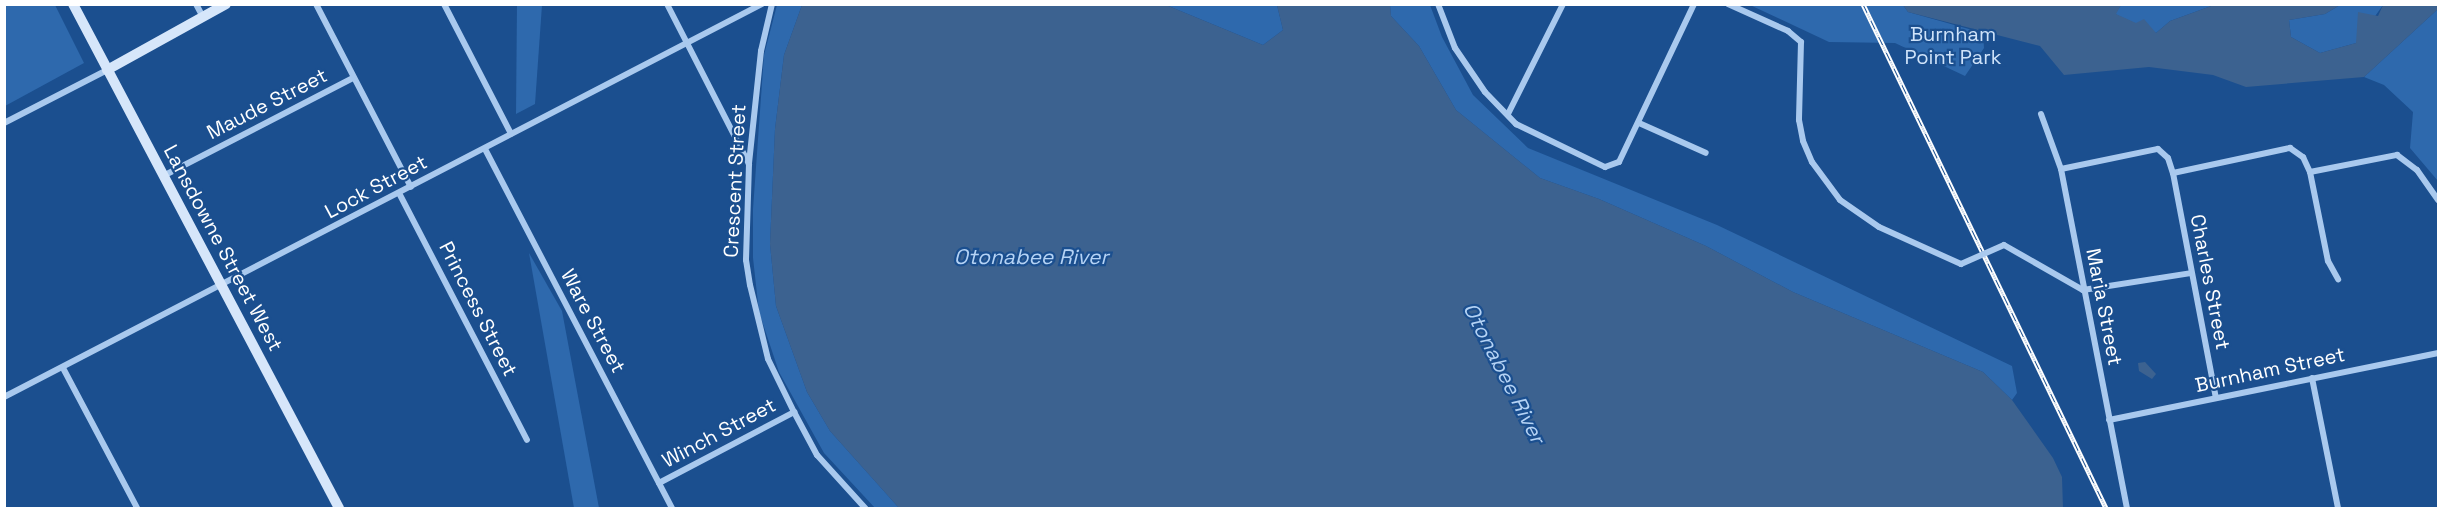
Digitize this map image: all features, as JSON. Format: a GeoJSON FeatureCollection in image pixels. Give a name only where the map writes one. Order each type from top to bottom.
{"type":"FeatureCollection","features":[{"type":"Feature","properties":{"kind":"main road","name":"Lansdowne Street West"},"geometry":{"type":"LineString","coordinates":[[73,4],[339,508]]}},
{"type":"Feature","properties":{"kind":"main road"},"geometry":{"type":"LineString","coordinates":[[107,70],[226,4]]}},
{"type":"Feature","properties":{"kind":"street"},"geometry":{"type":"LineString","coordinates":[[196,4],[203,17]]}},
{"type":"Feature","properties":{"kind":"street"},"geometry":{"type":"LineString","coordinates":[[316,4],[411,187]]}},
{"type":"Feature","properties":{"kind":"street"},"geometry":{"type":"LineString","coordinates":[[444,4],[511,134]]}},
{"type":"Feature","properties":{"kind":"street"},"geometry":{"type":"LineString","coordinates":[[667,4],[749,164]]}},
{"type":"Feature","properties":{"kind":"street","name":"Lock Street"},"geometry":{"type":"LineString","coordinates":[[4,397],[223,286],[762,4]]}},
{"type":"Feature","properties":{"kind":"street","name":"Crescent Street"},"geometry":{"type":"LineString","coordinates":[[772,4],[761,51],[749,164],[746,260],[750,285],[768,359],[794,412],[817,455],[864,508]]}},
{"type":"Feature","properties":{"kind":"street"},"geometry":{"type":"LineString","coordinates":[[1438,4],[1455,48],[1485,92],[1524,130],[1595,166],[1612,166],[1619,162],[1694,4]]}},
{"type":"Feature","properties":{"kind":"street"},"geometry":{"type":"LineString","coordinates":[[1508,114],[1563,4]]}},
{"type":"Feature","properties":{"kind":"street"},"geometry":{"type":"LineString","coordinates":[[1728,4],[1788,31],[1801,42],[1799,120],[1803,141],[1812,162],[1840,200],[1879,228],[1961,264],[2004,244],[2083,290],[2191,273]]}},
{"type":"Feature","properties":{"kind":"street"},"geometry":{"type":"LineString","coordinates":[[4,123],[107,70]]}},
{"type":"Feature","properties":{"kind":"street","name":"Maude Street"},"geometry":{"type":"LineString","coordinates":[[165,176],[353,78]]}},
{"type":"Feature","properties":{"kind":"street","name":"Maria Street"},"geometry":{"type":"LineString","coordinates":[[2041,114],[2061,169],[2127,508]]}},
{"type":"Feature","properties":{"kind":"street"},"geometry":{"type":"LineString","coordinates":[[1639,123],[1706,153]]}},
{"type":"Feature","properties":{"kind":"street"},"geometry":{"type":"LineString","coordinates":[[2061,169],[2158,149],[2168,158],[2173,172],[2290,148],[2303,157],[2310,172],[2328,261],[2338,279]]}},
{"type":"Feature","properties":{"kind":"street","name":"Ware Street"},"geometry":{"type":"LineString","coordinates":[[484,149],[672,508]]}},
{"type":"Feature","properties":{"kind":"street"},"geometry":{"type":"LineString","coordinates":[[2310,172],[2397,155],[2417,170],[2439,200]]}},
{"type":"Feature","properties":{"kind":"street","name":"Charles Street"},"geometry":{"type":"LineString","coordinates":[[2173,172],[2216,398]]}},
{"type":"Feature","properties":{"kind":"street","name":"Princess Street"},"geometry":{"type":"LineString","coordinates":[[399,193],[527,440]]}},
{"type":"Feature","properties":{"kind":"street","name":"Burnham Street"},"geometry":{"type":"LineString","coordinates":[[2109,420],[2439,353]]}},
{"type":"Feature","properties":{"kind":"street"},"geometry":{"type":"LineString","coordinates":[[63,368],[137,508]]}},
{"type":"Feature","properties":{"kind":"street"},"geometry":{"type":"LineString","coordinates":[[2312,378],[2338,508]]}},
{"type":"Feature","properties":{"kind":"street","name":"Winch Street"},"geometry":{"type":"LineString","coordinates":[[659,483],[794,412]]}},
{"type":"Feature","properties":{"kind":"green space"},"geometry":{"type":"Polygon","coordinates":[[[5,4],[55,5],[84,63],[5,106],[5,4]]]}},
{"type":"Feature","properties":{"kind":"green space"},"geometry":{"type":"Polygon","coordinates":[[[517,5],[542,5],[535,104],[516,114],[517,5]]]}},
{"type":"Feature","properties":{"kind":"green space"},"geometry":{"type":"Polygon","coordinates":[[[777,5],[802,5],[784,55],[775,129],[770,244],[776,306],[807,392],[830,431],[899,508],[875,508],[824,453],[779,372],[759,312],[753,258],[753,209],[764,55],[777,5]]]}},
{"type":"Feature","properties":{"kind":"green space"},"geometry":{"type":"Polygon","coordinates":[[[1166,5],[1277,5],[1283,30],[1263,45],[1166,5]]]}},
{"type":"Feature","properties":{"kind":"green space"},"geometry":{"type":"Polygon","coordinates":[[[1390,5],[1430,5],[1442,37],[1473,95],[1528,148],[1717,225],[2012,366],[2017,393],[2012,400],[1983,372],[1793,292],[1706,246],[1599,199],[1540,178],[1456,110],[1419,46],[1391,16],[1390,5]]]}},
{"type":"Feature","properties":{"kind":"green space","name":"Burnham Point Park"},"geometry":{"type":"Polygon","coordinates":[[[1750,5],[1903,5],[1908,12],[1983,33],[1984,48],[1965,76],[1895,43],[1829,42],[1750,5]]]}},
{"type":"Feature","properties":{"kind":"green space"},"geometry":{"type":"Polygon","coordinates":[[[2121,5],[2214,5],[2170,21],[2156,33],[2115,14],[2121,5]]]}},
{"type":"Feature","properties":{"kind":"green space"},"geometry":{"type":"Polygon","coordinates":[[[2340,5],[2383,5],[2356,43],[2320,53],[2291,37],[2289,20],[2325,14],[2340,5]]]}},
{"type":"Feature","properties":{"kind":"green space"},"geometry":{"type":"Polygon","coordinates":[[[2438,9],[2438,181],[2410,148],[2413,112],[2384,85],[2364,77],[2438,9]]]}},
{"type":"Feature","properties":{"kind":"green space"},"geometry":{"type":"Polygon","coordinates":[[[529,253],[562,311],[599,508],[574,508],[529,253]]]}},
{"type":"Feature","properties":{"kind":"water","name":"Otonabee River"},"geometry":{"type":"Polygon","coordinates":[[[802,5],[1166,5],[1263,45],[1283,30],[1277,5],[1390,5],[1391,16],[1419,46],[1456,110],[1540,178],[1599,199],[1706,246],[1793,292],[1983,372],[2012,400],[2053,458],[2062,477],[2063,508],[899,508],[830,431],[807,392],[776,306],[770,244],[775,129],[784,55],[802,5]]]}},
{"type":"Feature","properties":{"kind":"water"},"geometry":{"type":"Polygon","coordinates":[[[1903,5],[2121,5],[2116,14],[2136,23],[2144,19],[2156,33],[2170,21],[2214,5],[2340,5],[2325,14],[2289,20],[2291,37],[2320,53],[2356,43],[2358,12],[2378,16],[2383,5],[2438,5],[2438,9],[2364,77],[2246,87],[2213,75],[2149,67],[2064,75],[2040,46],[1908,12],[1903,5]]]}},
{"type":"Feature","properties":{"kind":"water"},"geometry":{"type":"Polygon","coordinates":[[[2145,362],[2156,374],[2152,379],[2139,371],[2138,363],[2145,362]]]}},
{"type":"Feature","properties":{"kind":"railway"},"geometry":{"type":"LineString","coordinates":[[1863,4],[2106,508]]}}]}
